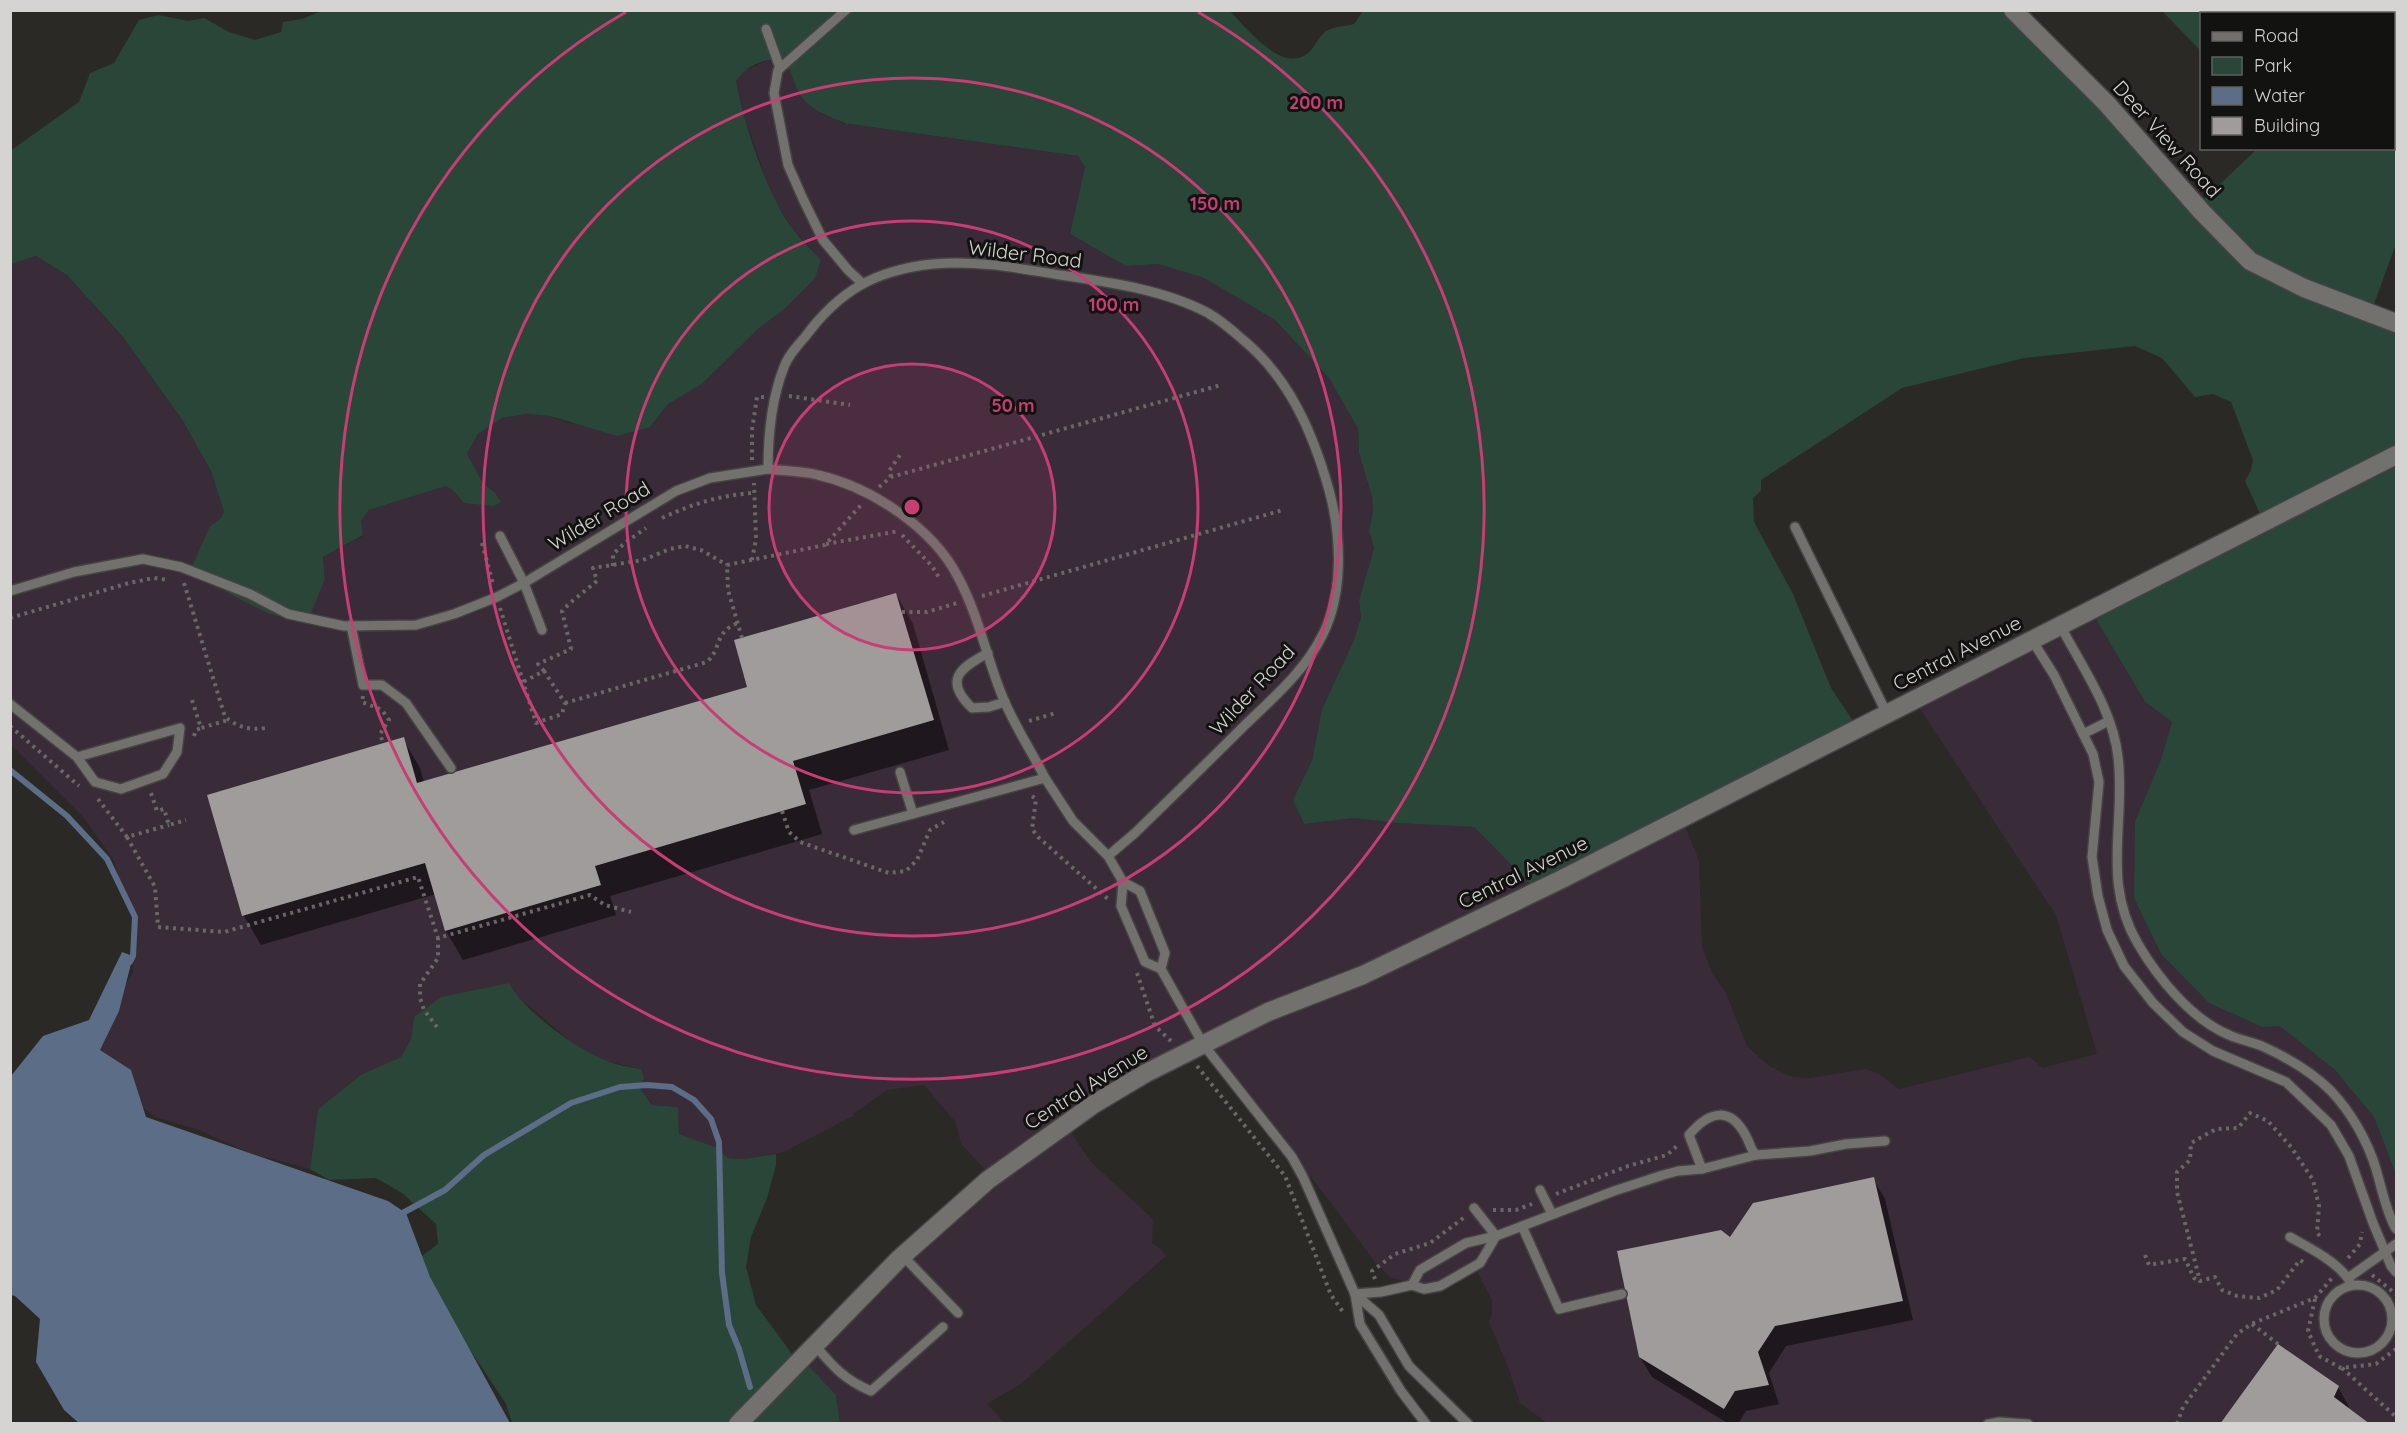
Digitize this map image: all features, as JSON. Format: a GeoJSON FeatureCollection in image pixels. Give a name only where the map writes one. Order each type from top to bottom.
{"type":"FeatureCollection","features":[{"type":"Feature","properties":{"kind":"main road","name":"Deer View Road"},"geometry":{"type":"LineString","coordinates":[[2013,10],[2107,104],[2202,212],[2250,261],[2304,288],[2397,322]]}},
{"type":"Feature","properties":{"kind":"main road","name":"Central Avenue"},"geometry":{"type":"LineString","coordinates":[[738,1424],[903,1256],[988,1180],[1014,1159],[1094,1104],[1146,1073],[1268,1012],[1363,975],[1570,875],[2397,455]]}},
{"type":"Feature","properties":{"kind":"lane"},"geometry":{"type":"LineString","coordinates":[[780,69],[846,10]]}},
{"type":"Feature","properties":{"kind":"lane"},"geometry":{"type":"LineString","coordinates":[[766,29],[780,69],[774,93],[788,165],[823,240],[862,283]]}},
{"type":"Feature","properties":{"kind":"lane","name":"Wilder Road"},"geometry":{"type":"LineString","coordinates":[[10,591],[74,572],[143,559],[181,567],[250,594],[288,614],[351,625],[416,625],[454,614],[524,583],[676,490],[710,478],[768,469],[768,434],[785,364],[815,324],[846,293],[862,283],[903,269],[932,264],[997,265],[1122,285],[1186,304],[1209,314],[1240,336],[1271,368],[1293,398],[1314,440],[1333,504],[1339,546],[1334,605],[1323,634],[1297,674],[1135,833],[1108,856]]}},
{"type":"Feature","properties":{"kind":"lane"},"geometry":{"type":"LineString","coordinates":[[768,469],[818,475],[853,486],[889,505],[927,537],[958,576],[1005,702],[1046,778],[1073,821],[1108,856],[1123,882],[1140,891],[1165,952],[1161,969]]}},
{"type":"Feature","properties":{"kind":"lane"},"geometry":{"type":"LineString","coordinates":[[1795,527],[1887,714]]}},
{"type":"Feature","properties":{"kind":"lane"},"geometry":{"type":"LineString","coordinates":[[500,536],[524,583],[542,630]]}},
{"type":"Feature","properties":{"kind":"lane"},"geometry":{"type":"LineString","coordinates":[[351,625],[363,685],[381,685],[406,704],[451,768]]}},
{"type":"Feature","properties":{"kind":"lane"},"geometry":{"type":"LineString","coordinates":[[2060,626],[2107,713],[2118,757],[2116,876],[2119,900],[2136,941],[2162,981],[2197,1014],[2228,1034],[2263,1046],[2301,1066],[2332,1092],[2356,1125],[2375,1165],[2397,1229]]}},
{"type":"Feature","properties":{"kind":"lane"},"geometry":{"type":"LineString","coordinates":[[2032,640],[2054,675],[2093,754],[2099,782],[2092,857],[2098,896],[2107,930],[2124,966],[2153,1003],[2183,1032],[2213,1051],[2286,1082],[2331,1125],[2349,1156],[2384,1251],[2391,1266],[2397,1272]]}},
{"type":"Feature","properties":{"kind":"lane"},"geometry":{"type":"LineString","coordinates":[[988,654],[966,665],[957,680],[959,696],[972,708],[989,707],[1005,702]]}},
{"type":"Feature","properties":{"kind":"lane"},"geometry":{"type":"LineString","coordinates":[[10,704],[77,757],[95,782],[121,789],[163,774],[177,752],[180,728],[77,757]]}},
{"type":"Feature","properties":{"kind":"lane"},"geometry":{"type":"LineString","coordinates":[[2083,734],[2109,721]]}},
{"type":"Feature","properties":{"kind":"lane"},"geometry":{"type":"LineString","coordinates":[[900,772],[913,814]]}},
{"type":"Feature","properties":{"kind":"lane"},"geometry":{"type":"LineString","coordinates":[[854,830],[1046,778]]}},
{"type":"Feature","properties":{"kind":"lane"},"geometry":{"type":"LineString","coordinates":[[1123,882],[1121,906],[1145,962],[1161,969],[1203,1044],[1292,1157],[1355,1294],[1360,1324],[1425,1424]]}},
{"type":"Feature","properties":{"kind":"lane"},"geometry":{"type":"LineString","coordinates":[[1702,1169],[1689,1135],[1697,1126],[1713,1116],[1726,1114],[1733,1118],[1756,1155]]}},
{"type":"Feature","properties":{"kind":"lane"},"geometry":{"type":"LineString","coordinates":[[1412,1284],[1420,1270],[1466,1243],[1496,1236],[1663,1175],[1702,1169],[1756,1155],[1810,1151],[1846,1144],[1885,1141]]}},
{"type":"Feature","properties":{"kind":"lane"},"geometry":{"type":"LineString","coordinates":[[1542,1195],[1552,1214]]}},
{"type":"Feature","properties":{"kind":"lane"},"geometry":{"type":"LineString","coordinates":[[1475,1210],[1496,1236]]}},
{"type":"Feature","properties":{"kind":"lane"},"geometry":{"type":"LineString","coordinates":[[1521,1226],[1559,1309],[1622,1294]]}},
{"type":"Feature","properties":{"kind":"lane"},"geometry":{"type":"LineString","coordinates":[[1355,1294],[1381,1292],[1412,1284],[1424,1289],[1440,1286],[1480,1263],[1496,1236]]}},
{"type":"Feature","properties":{"kind":"lane"},"geometry":{"type":"LineString","coordinates":[[2290,1237],[2322,1256],[2350,1282],[2374,1289],[2389,1305],[2392,1316],[2387,1337],[2379,1346],[2359,1353],[2347,1352],[2337,1347],[2329,1338],[2324,1328],[2323,1317],[2326,1306],[2332,1296],[2350,1282],[2384,1251],[2397,1244]]}},
{"type":"Feature","properties":{"kind":"lane"},"geometry":{"type":"LineString","coordinates":[[903,1256],[958,1313]]}},
{"type":"Feature","properties":{"kind":"lane"},"geometry":{"type":"LineString","coordinates":[[1355,1294],[1379,1315],[1409,1366],[1468,1424]]}},
{"type":"Feature","properties":{"kind":"lane"},"geometry":{"type":"LineString","coordinates":[[815,1345],[831,1366],[850,1382],[871,1391],[944,1327]]}},
{"type":"Feature","properties":{"kind":"lane"},"geometry":{"type":"LineString","coordinates":[[1392,1376],[1409,1366]]}},
{"type":"Feature","properties":{"kind":"lane"},"geometry":{"type":"LineString","coordinates":[[1988,1424],[1999,1422],[2028,1424]]}},
{"type":"Feature","properties":{"kind":"path"},"geometry":{"type":"LineString","coordinates":[[825,544],[870,495],[891,477],[1221,385]]}},
{"type":"Feature","properties":{"kind":"path"},"geometry":{"type":"LineString","coordinates":[[891,477],[889,471],[900,455]]}},
{"type":"Feature","properties":{"kind":"path"},"geometry":{"type":"LineString","coordinates":[[613,566],[613,554],[655,521],[697,503],[735,494],[753,493]]}},
{"type":"Feature","properties":{"kind":"path"},"geometry":{"type":"LineString","coordinates":[[861,505],[870,512]]}},
{"type":"Feature","properties":{"kind":"path"},"geometry":{"type":"LineString","coordinates":[[902,612],[927,612],[1282,510]]}},
{"type":"Feature","properties":{"kind":"path"},"geometry":{"type":"LineString","coordinates":[[888,524],[899,531],[932,566],[942,581]]}},
{"type":"Feature","properties":{"kind":"path"},"geometry":{"type":"LineString","coordinates":[[482,543],[496,597],[536,723],[562,714],[565,703],[538,664],[570,649],[562,611],[597,581],[593,568],[643,560],[670,549],[685,546],[701,550],[727,565],[899,531]]}},
{"type":"Feature","properties":{"kind":"path"},"geometry":{"type":"LineString","coordinates":[[727,565],[728,590],[742,638]]}},
{"type":"Feature","properties":{"kind":"path"},"geometry":{"type":"LineString","coordinates":[[10,618],[129,583],[154,578],[185,583],[225,717],[235,725],[249,730],[266,728]]}},
{"type":"Feature","properties":{"kind":"path"},"geometry":{"type":"LineString","coordinates":[[951,596],[958,613]]}},
{"type":"Feature","properties":{"kind":"path"},"geometry":{"type":"LineString","coordinates":[[565,703],[707,662],[713,657],[726,627],[738,623]]}},
{"type":"Feature","properties":{"kind":"path"},"geometry":{"type":"LineString","coordinates":[[523,682],[544,671]]}},
{"type":"Feature","properties":{"kind":"path"},"geometry":{"type":"LineString","coordinates":[[363,685],[362,702],[382,710],[388,720],[380,734],[383,743]]}},
{"type":"Feature","properties":{"kind":"path"},"geometry":{"type":"LineString","coordinates":[[192,700],[201,728],[229,720]]}},
{"type":"Feature","properties":{"kind":"path"},"geometry":{"type":"LineString","coordinates":[[151,793],[157,811],[164,809],[169,825]]}},
{"type":"Feature","properties":{"kind":"path"},"geometry":{"type":"LineString","coordinates":[[1023,799],[1032,796],[1036,799],[1032,829],[1038,837],[1110,901]]}},
{"type":"Feature","properties":{"kind":"path"},"geometry":{"type":"LineString","coordinates":[[98,799],[127,837],[155,887],[158,927],[224,932],[418,877],[438,938],[438,958],[420,984],[420,998],[424,1010],[437,1027]]}},
{"type":"Feature","properties":{"kind":"path"},"geometry":{"type":"LineString","coordinates":[[782,811],[789,832],[800,842],[889,873],[906,871],[917,860],[930,830],[952,819]]}},
{"type":"Feature","properties":{"kind":"path"},"geometry":{"type":"LineString","coordinates":[[127,837],[186,820]]}},
{"type":"Feature","properties":{"kind":"path"},"geometry":{"type":"LineString","coordinates":[[438,938],[590,895],[605,905],[631,912]]}},
{"type":"Feature","properties":{"kind":"path"},"geometry":{"type":"LineString","coordinates":[[1136,969],[1155,1026]]}},
{"type":"Feature","properties":{"kind":"path"},"geometry":{"type":"LineString","coordinates":[[1203,1072],[1285,1176],[1332,1295],[1344,1314]]}},
{"type":"Feature","properties":{"kind":"path"},"geometry":{"type":"LineString","coordinates":[[2200,1281],[2177,1192],[2177,1172],[2190,1160],[2191,1143],[2216,1129],[2238,1128],[2250,1113],[2268,1121],[2291,1147],[2313,1180],[2319,1206],[2317,1233],[2324,1240]]}},
{"type":"Feature","properties":{"kind":"path"},"geometry":{"type":"LineString","coordinates":[[1381,1292],[1372,1271],[1395,1254],[1430,1243],[1475,1210],[1515,1210],[1542,1195],[1667,1155],[1683,1140]]}},
{"type":"Feature","properties":{"kind":"path"},"geometry":{"type":"LineString","coordinates":[[2177,1424],[2183,1407],[2203,1377],[2237,1334],[2251,1324],[2315,1298],[2340,1271],[2360,1244],[2362,1229],[2373,1223]]}},
{"type":"Feature","properties":{"kind":"path"},"geometry":{"type":"LineString","coordinates":[[2340,1252],[2349,1257]]}},
{"type":"Feature","properties":{"kind":"path"},"geometry":{"type":"LineString","coordinates":[[2145,1255],[2149,1265],[2185,1259],[2194,1278],[2200,1281],[2215,1277],[2222,1290],[2237,1296],[2259,1298],[2277,1290],[2300,1260],[2308,1265]]}},
{"type":"Feature","properties":{"kind":"path"},"geometry":{"type":"LineString","coordinates":[[2323,1275],[2331,1280]]}},
{"type":"Feature","properties":{"kind":"path"},"geometry":{"type":"LineString","coordinates":[[2315,1298],[2308,1331],[2319,1356],[2341,1368],[2397,1417]]}},
{"type":"Feature","properties":{"kind":"path"},"geometry":{"type":"LineString","coordinates":[[2251,1324],[2278,1344]]}},
{"type":"Feature","properties":{"kind":"path"},"geometry":{"type":"LineString","coordinates":[[2341,1368],[2376,1364],[2397,1349]]}},
{"type":"Feature","properties":{"kind":"shaded area"},"geometry":{"type":"Polygon","coordinates":[[[772,59],[783,59],[790,67],[795,85],[822,114],[847,125],[1078,156],[1085,167],[1070,234],[1126,266],[1158,264],[1204,278],[1275,320],[1329,378],[1358,429],[1359,453],[1372,497],[1373,511],[1369,531],[1374,548],[1359,600],[1361,617],[1354,640],[1322,709],[1312,760],[1293,800],[1304,824],[1354,818],[1474,827],[1534,888],[1681,817],[1699,860],[1702,946],[1712,973],[1726,993],[1747,1046],[1769,1066],[1791,1077],[1810,1078],[1866,1069],[1879,1074],[1899,1089],[2030,1057],[2042,1068],[2097,1054],[2056,915],[1914,700],[2090,609],[2145,702],[2172,722],[2160,762],[2134,898],[2161,954],[2209,1003],[2262,1027],[2280,1025],[2335,1070],[2374,1117],[2396,1175],[2396,1423],[1547,1423],[1520,1403],[1489,1322],[1492,1300],[1476,1270],[1424,1287],[1390,1277],[1374,1261],[1208,1045],[1065,1124],[1091,1162],[1153,1219],[1152,1243],[1166,1256],[1022,1383],[987,1404],[1005,1423],[840,1423],[836,1395],[807,1364],[990,1175],[961,1144],[956,1123],[924,1085],[887,1090],[853,1116],[784,1152],[743,1159],[728,1158],[714,1147],[679,1134],[678,1107],[653,1105],[639,1086],[641,1069],[606,1061],[576,1046],[515,994],[414,1017],[411,1039],[401,1057],[362,1074],[318,1109],[310,1169],[249,1153],[199,1130],[155,1117],[130,1097],[93,1050],[109,1010],[133,973],[135,930],[126,896],[113,859],[84,818],[11,745],[10,264],[36,256],[67,275],[123,337],[183,421],[211,471],[224,512],[221,518],[210,526],[306,623],[325,579],[323,557],[363,536],[361,521],[369,510],[446,486],[454,490],[464,503],[495,493],[483,483],[467,454],[478,434],[502,418],[527,414],[550,416],[568,423],[650,427],[668,404],[702,384],[759,328],[781,312],[821,260],[792,228],[771,194],[739,101],[735,81],[743,71],[772,59]]]}},
{"type":"Feature","properties":{"kind":"green space"},"geometry":{"type":"Polygon","coordinates":[[[324,10],[1229,10],[1255,37],[1276,54],[1287,58],[1298,58],[1308,53],[1326,31],[1354,24],[1363,11],[2015,10],[2201,202],[2256,150],[2395,150],[2395,12],[2200,12],[2200,50],[2162,11],[2396,11],[2396,247],[2373,307],[2396,319],[2396,1175],[2374,1117],[2335,1070],[2280,1026],[2262,1027],[2209,1003],[2161,954],[2134,898],[2135,822],[2160,762],[2172,722],[2145,702],[2090,609],[2263,520],[2245,481],[2253,460],[2231,402],[2213,394],[2195,397],[2162,358],[2135,346],[2024,358],[1902,388],[1761,480],[1761,491],[1753,498],[1754,522],[1793,594],[1831,688],[1857,727],[1534,888],[1474,827],[1354,818],[1304,824],[1293,800],[1312,760],[1322,709],[1354,640],[1361,617],[1359,600],[1374,548],[1369,531],[1373,511],[1372,497],[1359,453],[1358,429],[1329,378],[1275,320],[1204,278],[1158,264],[1126,266],[1070,234],[1085,167],[1078,156],[847,125],[815,109],[803,99],[783,59],[756,64],[740,75],[736,81],[744,117],[775,198],[793,229],[821,260],[815,278],[781,312],[759,328],[702,384],[668,404],[650,427],[617,436],[550,416],[527,414],[502,418],[478,434],[467,454],[483,483],[495,493],[501,502],[494,506],[464,503],[454,491],[446,486],[369,510],[361,521],[363,535],[323,557],[325,579],[307,623],[270,614],[190,571],[210,526],[221,518],[224,512],[211,471],[183,421],[123,337],[67,275],[36,256],[11,264],[10,151],[79,102],[90,73],[114,63],[139,20],[158,15],[188,21],[204,18],[229,32],[255,40],[281,32],[283,22],[302,19],[324,10]]]}},
{"type":"Feature","properties":{"kind":"green space"},"geometry":{"type":"Polygon","coordinates":[[[509,983],[516,994],[538,1017],[565,1038],[605,1060],[641,1069],[644,1078],[639,1086],[652,1105],[678,1107],[679,1134],[715,1147],[728,1158],[743,1159],[776,1154],[776,1165],[767,1198],[751,1237],[746,1267],[756,1305],[792,1354],[807,1364],[836,1395],[840,1423],[512,1423],[506,1404],[453,1324],[431,1297],[422,1256],[438,1244],[436,1224],[402,1193],[376,1178],[329,1180],[310,1169],[318,1109],[362,1074],[401,1057],[411,1039],[414,1017],[441,997],[509,983]]]}},
{"type":"Feature","properties":{"kind":"water"},"geometry":{"type":"Polygon","coordinates":[[[122,952],[133,956],[119,1011],[100,1050],[131,1070],[146,1117],[388,1201],[406,1213],[430,1277],[510,1423],[80,1424],[64,1410],[36,1362],[40,1319],[11,1295],[11,1076],[43,1036],[89,1020],[122,952]]]}},
{"type":"Feature","properties":{"kind":"building"},"geometry":{"type":"Polygon","coordinates":[[[896,593],[934,720],[793,761],[806,804],[595,866],[601,885],[445,931],[425,863],[242,916],[207,795],[404,737],[417,783],[747,687],[734,640],[896,593]]]}},
{"type":"Feature","properties":{"kind":"building"},"geometry":{"type":"Polygon","coordinates":[[[1874,1177],[1903,1301],[1775,1326],[1758,1352],[1769,1385],[1735,1391],[1724,1409],[1639,1357],[1617,1251],[1721,1230],[1730,1237],[1753,1203],[1874,1177]]]}},
{"type":"Feature","properties":{"kind":"building"},"geometry":{"type":"Polygon","coordinates":[[[2278,1344],[2339,1386],[2334,1397],[2370,1424],[2220,1424],[2278,1344]]]}},
{"type":"Feature","properties":{"kind":"waterway"},"geometry":{"type":"LineString","coordinates":[[10,770],[67,816],[107,859],[135,917],[133,956],[130,962]]}},
{"type":"Feature","properties":{"kind":"waterway"},"geometry":{"type":"LineString","coordinates":[[399,1215],[445,1190],[484,1155],[571,1103],[620,1087],[647,1085],[672,1087],[694,1100],[711,1119],[719,1142],[722,1273],[729,1325],[750,1387]]}}]}
